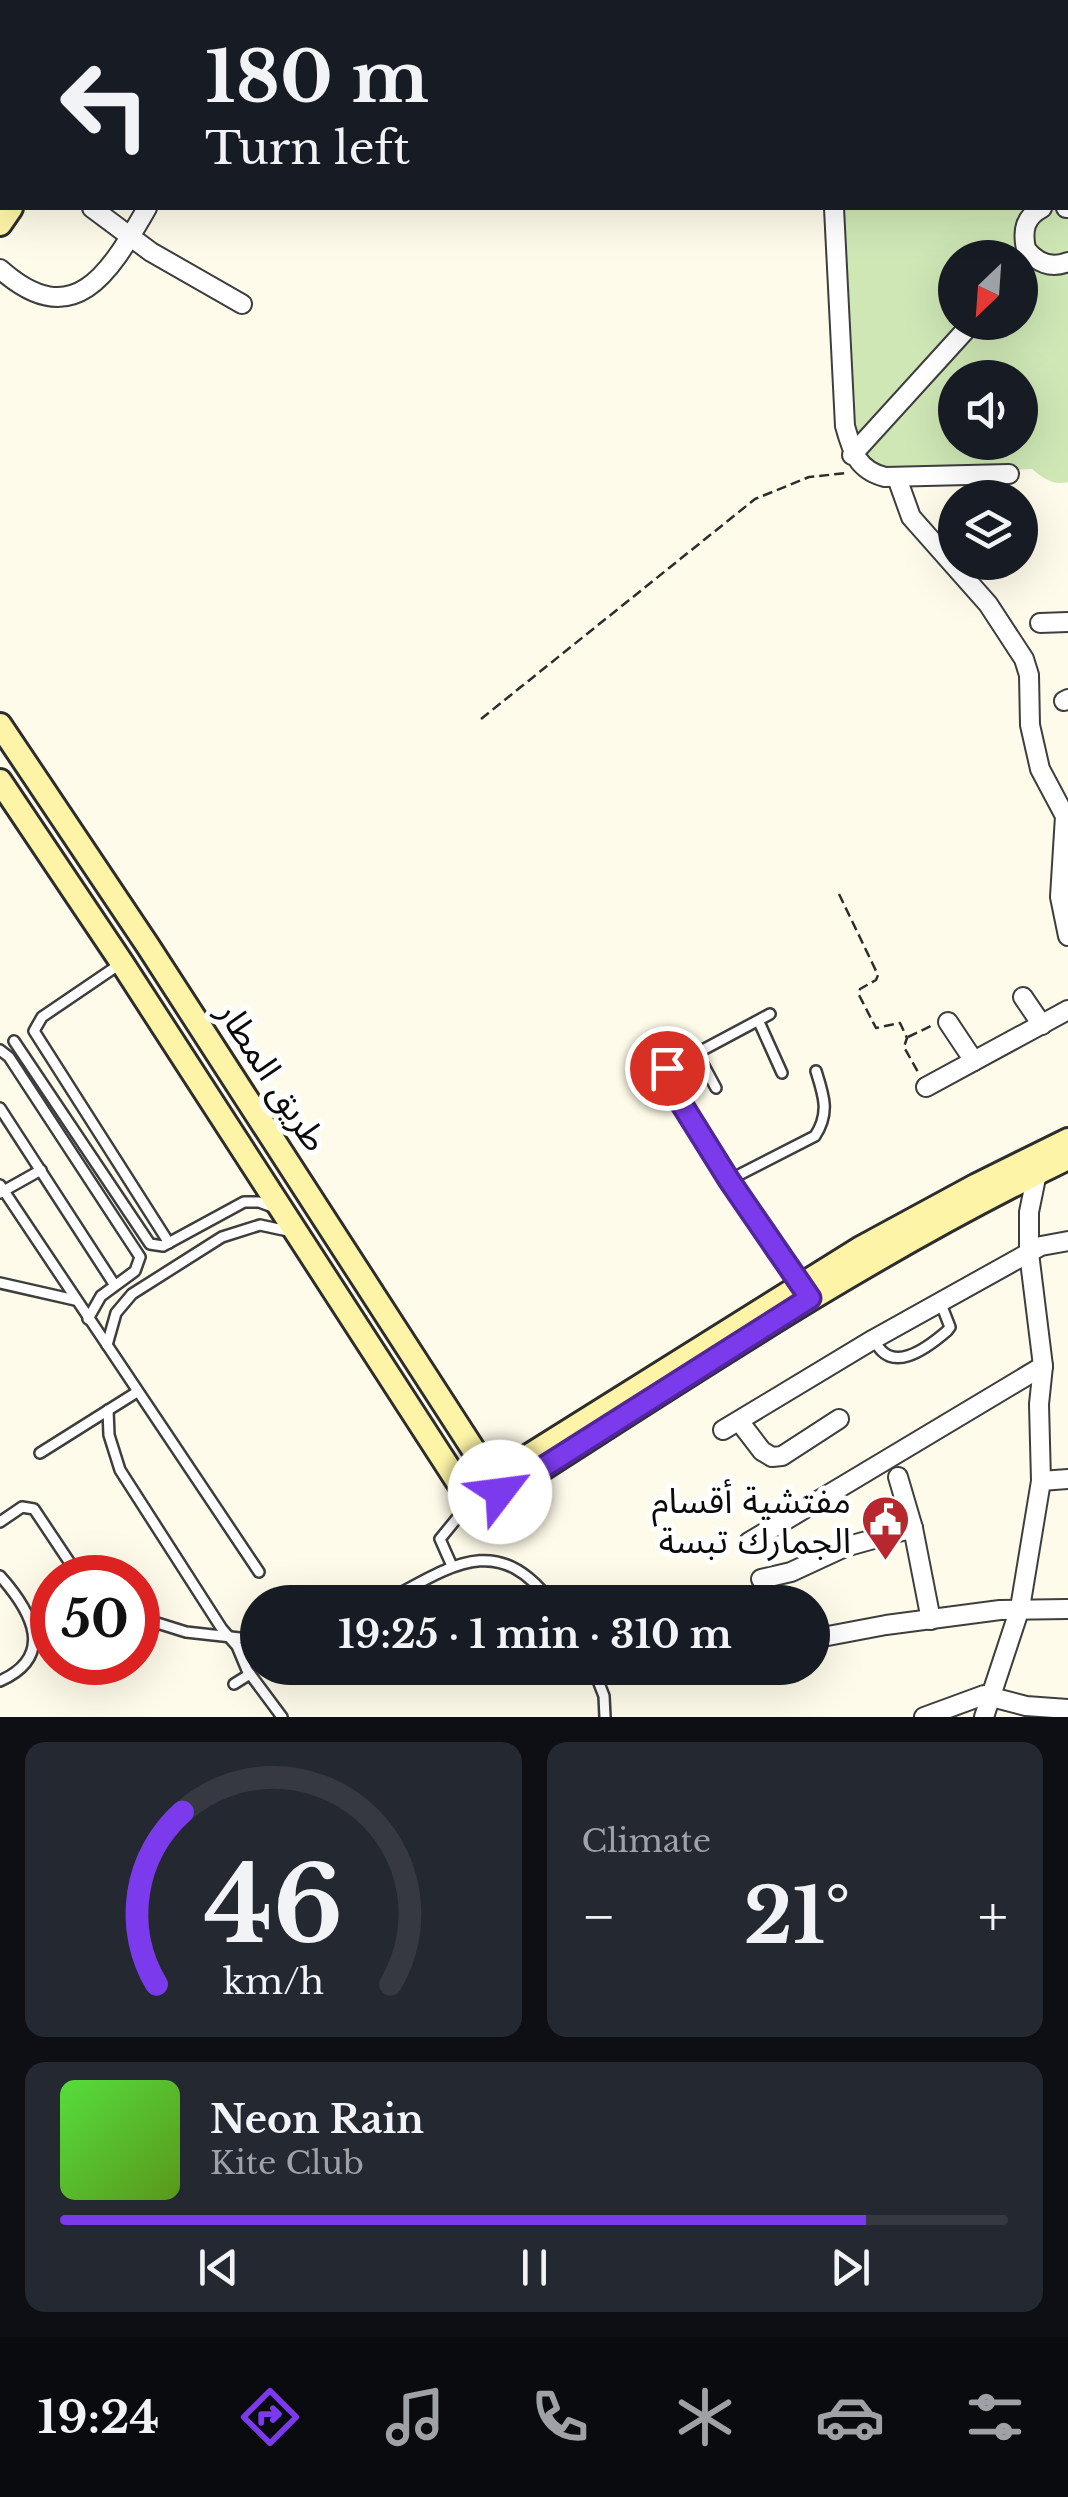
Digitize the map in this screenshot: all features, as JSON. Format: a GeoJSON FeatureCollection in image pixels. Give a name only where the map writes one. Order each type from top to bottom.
{"type":"FeatureCollection","features":[{"type":"Feature","properties":{"kind":"main road","name":"طريق المطار"},"geometry":{"type":"LineString","coordinates":[[0,726],[488,1468]]}},
{"type":"Feature","properties":{"kind":"main road"},"geometry":{"type":"LineString","coordinates":[[0,778],[22,760]]}},
{"type":"Feature","properties":{"kind":"main road","name":"طريق المطار"},"geometry":{"type":"LineString","coordinates":[[0,778],[468,1497]]}},
{"type":"Feature","properties":{"kind":"main road"},"geometry":{"type":"LineString","coordinates":[[122,963],[148,946]]}},
{"type":"Feature","properties":{"kind":"main road"},"geometry":{"type":"LineString","coordinates":[[1033,1166],[1068,1140]]}},
{"type":"Feature","properties":{"kind":"main road"},"geometry":{"type":"LineString","coordinates":[[806,1290],[514,1465],[468,1472],[463,1484],[468,1497],[484,1505],[918,1216],[1033,1166],[1068,1158]]}},
{"type":"Feature","properties":{"kind":"main road"},"geometry":{"type":"LineString","coordinates":[[488,1468],[502,1483],[498,1496]]}},
{"type":"Feature","properties":{"kind":"street"},"geometry":{"type":"LineString","coordinates":[[95,210],[130,238],[242,304]]}},
{"type":"Feature","properties":{"kind":"street"},"geometry":{"type":"LineString","coordinates":[[0,269],[32,292],[71,295],[99,282],[146,210]]}},
{"type":"Feature","properties":{"kind":"street"},"geometry":{"type":"LineString","coordinates":[[834,210],[845,426],[852,455],[868,471],[897,478],[1009,474]]}},
{"type":"Feature","properties":{"kind":"street"},"geometry":{"type":"LineString","coordinates":[[1025,240],[1024,228],[1038,210]]}},
{"type":"Feature","properties":{"kind":"street"},"geometry":{"type":"LineString","coordinates":[[1038,265],[1068,262]]}},
{"type":"Feature","properties":{"kind":"street"},"geometry":{"type":"LineString","coordinates":[[852,455],[957,340]]}},
{"type":"Feature","properties":{"kind":"street"},"geometry":{"type":"LineString","coordinates":[[897,478],[911,517],[988,604],[1024,660],[1029,675],[1030,726],[1040,770],[1067,814],[1060,896],[1068,936]]}},
{"type":"Feature","properties":{"kind":"street"},"geometry":{"type":"LineString","coordinates":[[1040,623],[1068,622]]}},
{"type":"Feature","properties":{"kind":"street"},"geometry":{"type":"LineString","coordinates":[[1023,997],[1042,1025]]}},
{"type":"Feature","properties":{"kind":"street"},"geometry":{"type":"LineString","coordinates":[[926,1086],[1068,1010]]}},
{"type":"Feature","properties":{"kind":"street"},"geometry":{"type":"LineString","coordinates":[[948,1022],[974,1061]]}},
{"type":"Feature","properties":{"kind":"street"},"geometry":{"type":"LineString","coordinates":[[666,1079],[729,1180],[806,1290]]}},
{"type":"Feature","properties":{"kind":"street"},"geometry":{"type":"LineString","coordinates":[[984,1717],[1020,1608],[1040,1482],[1043,1366],[1029,1253],[1033,1166]]}},
{"type":"Feature","properties":{"kind":"street"},"geometry":{"type":"LineString","coordinates":[[839,1419],[782,1456],[772,1458],[731,1425],[1041,1246],[1068,1241]]}},
{"type":"Feature","properties":{"kind":"street"},"geometry":{"type":"LineString","coordinates":[[749,1542],[1043,1366]]}},
{"type":"Feature","properties":{"kind":"street"},"geometry":{"type":"LineString","coordinates":[[898,1477],[913,1528],[931,1620]]}},
{"type":"Feature","properties":{"kind":"street"},"geometry":{"type":"LineString","coordinates":[[1040,1482],[1068,1479]]}},
{"type":"Feature","properties":{"kind":"street"},"geometry":{"type":"LineString","coordinates":[[761,1579],[791,1572],[845,1547],[913,1528]]}},
{"type":"Feature","properties":{"kind":"street"},"geometry":{"type":"LineString","coordinates":[[830,1636],[1020,1608],[1068,1609]]}},
{"type":"Feature","properties":{"kind":"street"},"geometry":{"type":"LineString","coordinates":[[924,1717],[990,1695],[1026,1706],[1068,1710]]}},
{"type":"Feature","properties":{"kind":"lane"},"geometry":{"type":"LineString","coordinates":[[122,963],[42,1017],[34,1031],[170,1243]]}},
{"type":"Feature","properties":{"kind":"lane"},"geometry":{"type":"LineString","coordinates":[[666,1079],[669,1066],[770,1014]]}},
{"type":"Feature","properties":{"kind":"lane"},"geometry":{"type":"LineString","coordinates":[[759,1022],[782,1073]]}},
{"type":"Feature","properties":{"kind":"lane"},"geometry":{"type":"LineString","coordinates":[[14,1041],[144,1239],[156,1246],[170,1243],[244,1202],[259,1202],[282,1213]]}},
{"type":"Feature","properties":{"kind":"lane"},"geometry":{"type":"LineString","coordinates":[[0,1050],[9,1056],[140,1257],[135,1271],[114,1284],[96,1303],[88,1319]]}},
{"type":"Feature","properties":{"kind":"lane"},"geometry":{"type":"LineString","coordinates":[[698,1052],[716,1088]]}},
{"type":"Feature","properties":{"kind":"lane"},"geometry":{"type":"LineString","coordinates":[[729,1180],[815,1136],[826,1103],[816,1070]]}},
{"type":"Feature","properties":{"kind":"lane"},"geometry":{"type":"LineString","coordinates":[[0,1108],[114,1284]]}},
{"type":"Feature","properties":{"kind":"lane"},"geometry":{"type":"LineString","coordinates":[[41,1170],[2,1191],[259,1572]]}},
{"type":"Feature","properties":{"kind":"lane"},"geometry":{"type":"LineString","coordinates":[[108,1348],[111,1324],[123,1303],[222,1237],[260,1225],[298,1236]]}},
{"type":"Feature","properties":{"kind":"lane"},"geometry":{"type":"LineString","coordinates":[[0,1283],[76,1300]]}},
{"type":"Feature","properties":{"kind":"lane"},"geometry":{"type":"LineString","coordinates":[[874,1339],[877,1347],[891,1358],[909,1356],[947,1331],[950,1326],[941,1304]]}},
{"type":"Feature","properties":{"kind":"lane"},"geometry":{"type":"LineString","coordinates":[[40,1453],[137,1392]]}},
{"type":"Feature","properties":{"kind":"lane"},"geometry":{"type":"LineString","coordinates":[[108,1410],[109,1435],[120,1470],[240,1652]]}},
{"type":"Feature","properties":{"kind":"lane"},"geometry":{"type":"LineString","coordinates":[[452,1566],[440,1539],[468,1497]]}},
{"type":"Feature","properties":{"kind":"lane"},"geometry":{"type":"LineString","coordinates":[[0,1522],[22,1507],[34,1509],[65,1555]]}},
{"type":"Feature","properties":{"kind":"lane"},"geometry":{"type":"LineString","coordinates":[[416,1585],[452,1566],[480,1560],[508,1564],[537,1585]]}},
{"type":"Feature","properties":{"kind":"lane"},"geometry":{"type":"LineString","coordinates":[[0,1576],[23,1609],[35,1645],[28,1664],[0,1681]]}},
{"type":"Feature","properties":{"kind":"lane"},"geometry":{"type":"LineString","coordinates":[[160,1625],[240,1639]]}},
{"type":"Feature","properties":{"kind":"lane"},"geometry":{"type":"LineString","coordinates":[[234,1684],[240,1680]]}},
{"type":"Feature","properties":{"kind":"lane"},"geometry":{"type":"LineString","coordinates":[[258,1685],[282,1717]]}},
{"type":"Feature","properties":{"kind":"lane"},"geometry":{"type":"LineString","coordinates":[[600,1685],[604,1717]]}},
{"type":"Feature","properties":{"kind":"path"},"geometry":{"type":"LineString","coordinates":[[481,720],[755,499],[808,477],[868,471]]}},
{"type":"Feature","properties":{"kind":"path"},"geometry":{"type":"LineString","coordinates":[[839,894],[878,975],[859,994],[876,1028],[900,1022],[907,1038],[904,1047],[926,1086]]}},
{"type":"Feature","properties":{"kind":"path"},"geometry":{"type":"LineString","coordinates":[[907,1038],[932,1025],[948,1022]]}},
{"type":"Feature","properties":{"kind":"green space"},"geometry":{"type":"Polygon","coordinates":[[[823,210],[1068,210],[1068,482],[1053,482],[1032,469],[877,477],[856,465],[839,443],[823,210]]]}},
{"type":"Feature","properties":{"kind":"place","name":"مفتشية أقسام الجمارك تبسة"},"geometry":{"type":"Point","coordinates":[886,1562]}},
{"type":"Feature","properties":{"kind":"route"},"geometry":{"type":"LineString","coordinates":[[500,1492],[498,1496],[810,1298],[666,1079],[667,1068]]}}]}
